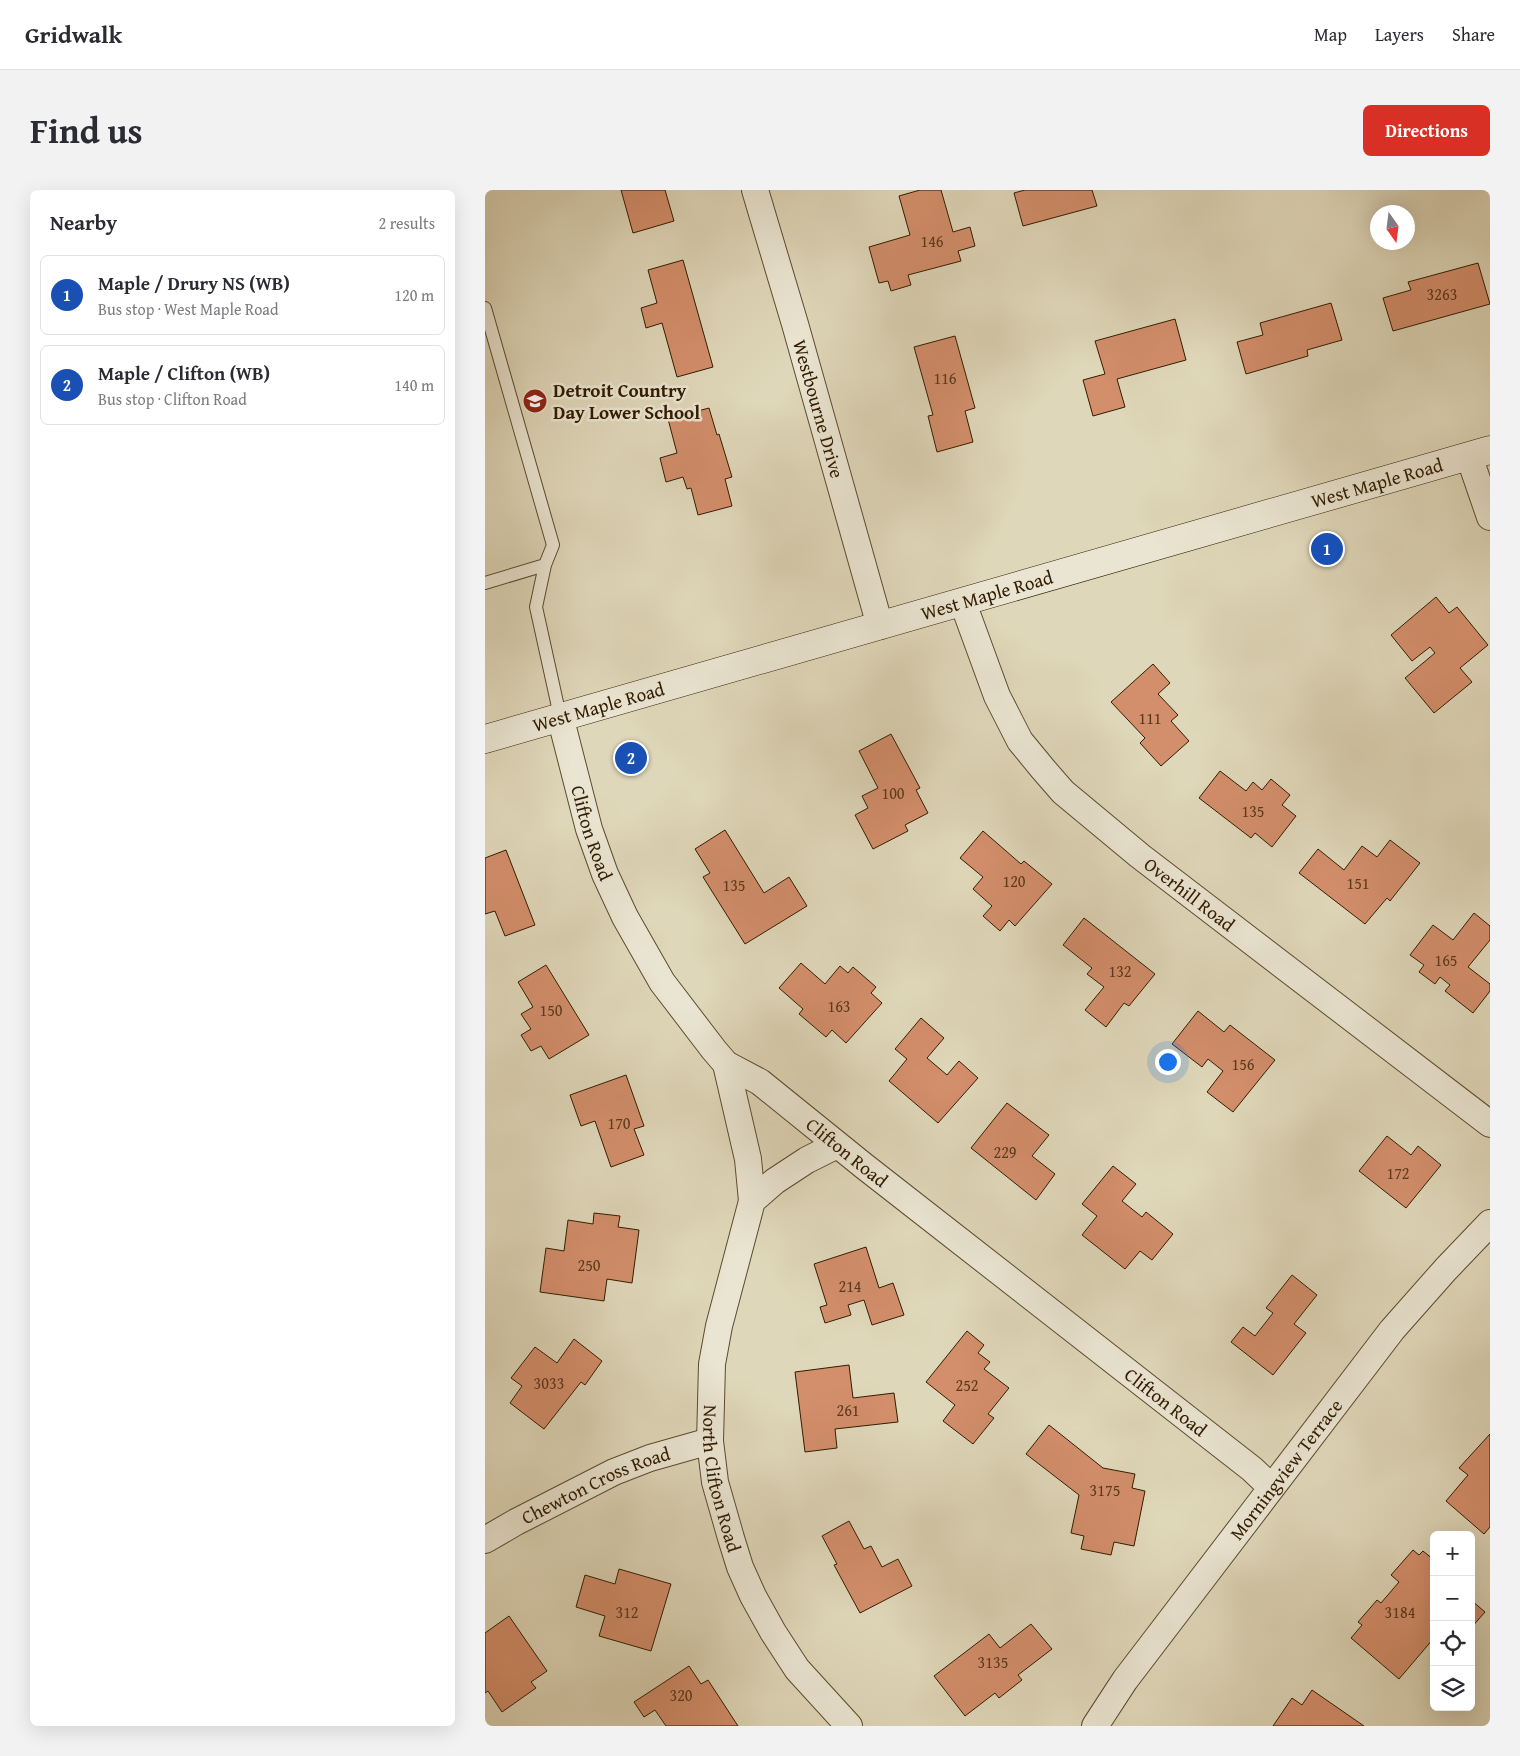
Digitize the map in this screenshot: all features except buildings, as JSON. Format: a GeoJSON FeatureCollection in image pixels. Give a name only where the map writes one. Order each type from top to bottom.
{"type":"FeatureCollection","features":[{"type":"Feature","properties":{"kind":"main road","name":"West Maple Road"},"geometry":{"type":"LineString","coordinates":[[485,738],[963,603],[1480,453]]}},
{"type":"Feature","properties":{"kind":"street","name":"Westbourne Drive"},"geometry":{"type":"LineString","coordinates":[[755,190],[795,324],[879,626]]}},
{"type":"Feature","properties":{"kind":"street"},"geometry":{"type":"LineString","coordinates":[[1480,453],[1490,517]]}},
{"type":"Feature","properties":{"kind":"street","name":"Overhill Road"},"geometry":{"type":"LineString","coordinates":[[963,603],[997,696],[1020,741],[1063,792],[1140,856],[1490,1124]]}},
{"type":"Feature","properties":{"kind":"street","name":"Clifton Road"},"geometry":{"type":"LineString","coordinates":[[560,716],[589,829],[605,874],[625,917],[662,982],[726,1064],[760,1082],[1237,1457],[1271,1487]]}},
{"type":"Feature","properties":{"kind":"street","name":"North Clifton Road"},"geometry":{"type":"LineString","coordinates":[[726,1064],[748,1159],[752,1201],[719,1326],[712,1364],[710,1441],[715,1482],[740,1567],[753,1596],[797,1669],[849,1726]]}},
{"type":"Feature","properties":{"kind":"street"},"geometry":{"type":"LineString","coordinates":[[752,1201],[775,1181],[807,1160],[837,1144]]}},
{"type":"Feature","properties":{"kind":"street","name":"Morningview Terrace"},"geometry":{"type":"LineString","coordinates":[[1095,1726],[1125,1680],[1393,1330],[1446,1268],[1490,1223]]}},
{"type":"Feature","properties":{"kind":"street","name":"Chewton Cross Road"},"geometry":{"type":"LineString","coordinates":[[485,1540],[515,1522],[614,1472],[650,1458],[710,1441]]}},
{"type":"Feature","properties":{"kind":"lane"},"geometry":{"type":"LineString","coordinates":[[485,308],[553,545],[545,565],[536,607],[560,716]]}},
{"type":"Feature","properties":{"kind":"lane"},"geometry":{"type":"LineString","coordinates":[[485,583],[545,565]]}},
{"type":"Feature","properties":{"kind":"place","name":"Detroit Country Day Lower School"},"geometry":{"type":"Point","coordinates":[535,401]}},
{"type":"Feature","properties":{"kind":"place","name":"Maple / Drury NS (WB)"},"geometry":{"type":"Point","coordinates":[1327,549]}},
{"type":"Feature","properties":{"kind":"place","name":"Maple / Clifton (WB)"},"geometry":{"type":"Point","coordinates":[631,758]}}]}
